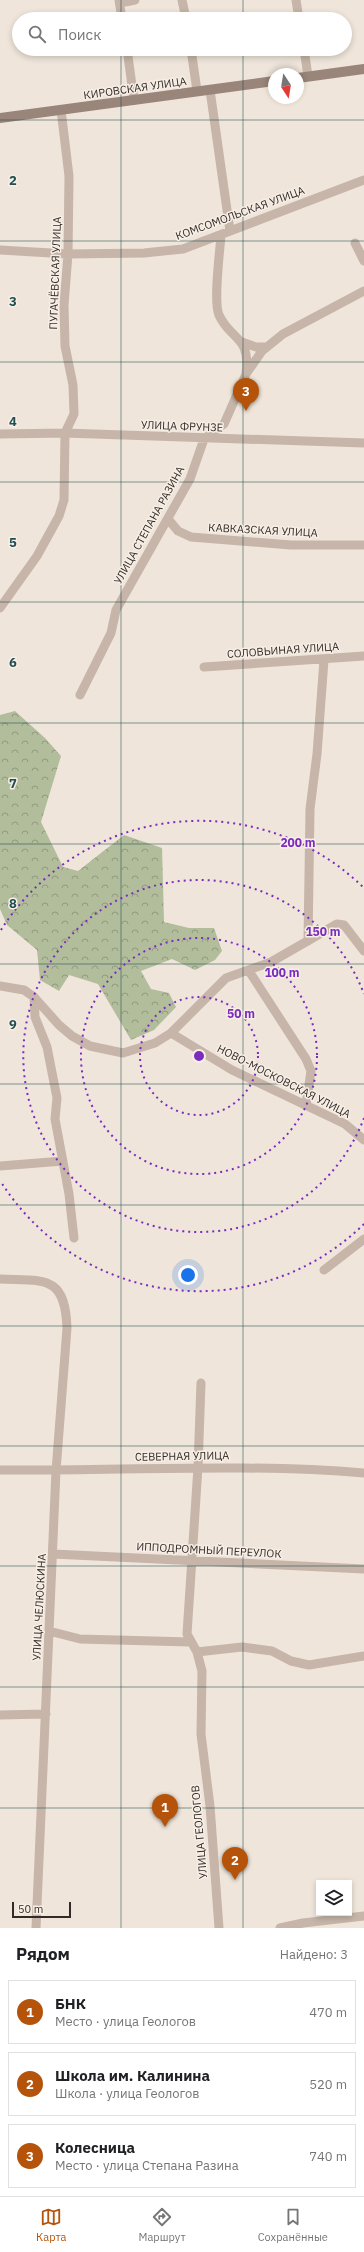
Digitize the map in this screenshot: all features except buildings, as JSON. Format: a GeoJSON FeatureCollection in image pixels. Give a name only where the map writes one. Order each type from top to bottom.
{"type":"FeatureCollection","features":[{"type":"Feature","properties":{"kind":"main road"},"geometry":{"type":"LineString","coordinates":[[304,77],[364,69]]}},
{"type":"Feature","properties":{"kind":"main road","name":"КИРОВСКАЯ УЛИЦА"},"geometry":{"type":"LineString","coordinates":[[0,118],[268,82]]}},
{"type":"Feature","properties":{"kind":"street"},"geometry":{"type":"LineString","coordinates":[[121,12],[120,2],[135,0]]}},
{"type":"Feature","properties":{"kind":"street"},"geometry":{"type":"LineString","coordinates":[[182,0],[185,12]]}},
{"type":"Feature","properties":{"kind":"street"},"geometry":{"type":"LineString","coordinates":[[296,0],[298,12]]}},
{"type":"Feature","properties":{"kind":"street"},"geometry":{"type":"LineString","coordinates":[[128,56],[134,100]]}},
{"type":"Feature","properties":{"kind":"street"},"geometry":{"type":"LineString","coordinates":[[191,56],[197,91]]}},
{"type":"Feature","properties":{"kind":"street"},"geometry":{"type":"LineString","coordinates":[[303,68],[304,56]]}},
{"type":"Feature","properties":{"kind":"street"},"geometry":{"type":"LineString","coordinates":[[210,90],[230,231]]}},
{"type":"Feature","properties":{"kind":"street","name":"ПУГАЧЁВСКАЯ УЛИЦА"},"geometry":{"type":"LineString","coordinates":[[0,608],[37,556],[59,516],[64,500],[65,434],[74,414],[73,385],[65,346],[64,326],[68,254],[69,176],[61,110]]}},
{"type":"Feature","properties":{"kind":"street","name":"КОМСОМОЛЬСКАЯ УЛИЦА"},"geometry":{"type":"LineString","coordinates":[[0,250],[68,254],[160,252],[183,248],[279,214],[343,186],[364,180]]}},
{"type":"Feature","properties":{"kind":"street"},"geometry":{"type":"LineString","coordinates":[[221,235],[217,296],[218,314],[242,342],[247,364],[246,374]]}},
{"type":"Feature","properties":{"kind":"street"},"geometry":{"type":"LineString","coordinates":[[355,243],[364,261]]}},
{"type":"Feature","properties":{"kind":"street"},"geometry":{"type":"LineString","coordinates":[[204,439],[224,424],[246,374],[266,347],[283,334],[364,291]]}},
{"type":"Feature","properties":{"kind":"street"},"geometry":{"type":"LineString","coordinates":[[242,342],[256,347],[266,347]]}},
{"type":"Feature","properties":{"kind":"street","name":"УЛИЦА ФРУНЗЕ"},"geometry":{"type":"LineString","coordinates":[[0,434],[65,434],[364,443]]}},
{"type":"Feature","properties":{"kind":"street","name":"УЛИЦА СТЕПАНА РАЗИНА"},"geometry":{"type":"LineString","coordinates":[[80,695],[111,633],[116,610],[190,479],[204,439]]}},
{"type":"Feature","properties":{"kind":"street","name":"КАВКАЗСКАЯ УЛИЦА"},"geometry":{"type":"LineString","coordinates":[[168,519],[178,531],[191,537],[291,545],[364,545]]}},
{"type":"Feature","properties":{"kind":"street","name":"СОЛОВЬИНАЯ УЛИЦА"},"geometry":{"type":"LineString","coordinates":[[204,667],[324,660],[364,656]]}},
{"type":"Feature","properties":{"kind":"street"},"geometry":{"type":"LineString","coordinates":[[308,941],[310,809],[317,754],[324,660]]}},
{"type":"Feature","properties":{"kind":"street"},"geometry":{"type":"LineString","coordinates":[[0,986],[24,990],[34,997],[59,1025],[72,1036],[90,1046],[123,1053],[155,1043],[171,1033],[226,978],[249,971],[294,950],[337,924],[344,925],[364,951]]}},
{"type":"Feature","properties":{"kind":"street"},"geometry":{"type":"LineString","coordinates":[[249,971],[306,1059],[310,1071],[306,1105]]}},
{"type":"Feature","properties":{"kind":"street"},"geometry":{"type":"LineString","coordinates":[[34,997],[35,1017],[46,1046],[56,1091],[55,1119],[69,1194],[74,1238]]}},
{"type":"Feature","properties":{"kind":"street","name":"НОВО-МОСКОВСКАЯ УЛИЦА"},"geometry":{"type":"LineString","coordinates":[[171,1033],[232,1070],[346,1124],[364,1140]]}},
{"type":"Feature","properties":{"kind":"street"},"geometry":{"type":"LineString","coordinates":[[0,1166],[63,1161]]}},
{"type":"Feature","properties":{"kind":"street"},"geometry":{"type":"LineString","coordinates":[[324,1270],[364,1239]]}},
{"type":"Feature","properties":{"kind":"street","name":"УЛИЦА ЧЕЛЮСКИНА"},"geometry":{"type":"LineString","coordinates":[[0,1279],[44,1281],[58,1290],[66,1312],[67,1328],[56,1471],[36,1928]]}},
{"type":"Feature","properties":{"kind":"street"},"geometry":{"type":"LineString","coordinates":[[201,1383],[198,1467],[187,1634],[190,1642],[197,1652],[242,1647],[272,1651],[291,1661],[309,1665],[364,1656]]}},
{"type":"Feature","properties":{"kind":"street","name":"СЕВЕРНАЯ УЛИЦА"},"geometry":{"type":"LineString","coordinates":[[0,1470],[56,1471],[198,1467],[320,1469],[364,1473]]}},
{"type":"Feature","properties":{"kind":"street","name":"ИППОДРОМНЫЙ ПЕРЕУЛОК"},"geometry":{"type":"LineString","coordinates":[[53,1554],[364,1569]]}},
{"type":"Feature","properties":{"kind":"street"},"geometry":{"type":"LineString","coordinates":[[49,1631],[80,1639],[190,1642]]}},
{"type":"Feature","properties":{"kind":"street","name":"УЛИЦА ГЕОЛОГОВ"},"geometry":{"type":"LineString","coordinates":[[197,1652],[202,1671],[201,1734],[210,1806],[219,1928]]}},
{"type":"Feature","properties":{"kind":"street"},"geometry":{"type":"LineString","coordinates":[[0,1715],[46,1714]]}},
{"type":"Feature","properties":{"kind":"street"},"geometry":{"type":"LineString","coordinates":[[280,1928],[303,1923],[364,1916]]}},
{"type":"Feature","properties":{"kind":"green space"},"geometry":{"type":"Polygon","coordinates":[[[15,711],[45,738],[61,756],[41,822],[63,867],[78,871],[124,835],[162,848],[164,922],[189,928],[214,928],[222,951],[215,960],[195,970],[172,959],[141,971],[151,989],[169,993],[176,1007],[154,1030],[131,1040],[98,984],[69,975],[59,991],[40,980],[37,950],[7,925],[0,909],[0,715],[15,711]]]}},
{"type":"Feature","properties":{"kind":"place","name":"Колесница"},"geometry":{"type":"Point","coordinates":[246,411]}},
{"type":"Feature","properties":{"kind":"place","name":"БНК"},"geometry":{"type":"Point","coordinates":[165,1827]}},
{"type":"Feature","properties":{"kind":"place","name":"Школа им. Калинина"},"geometry":{"type":"Point","coordinates":[235,1880]}}]}
